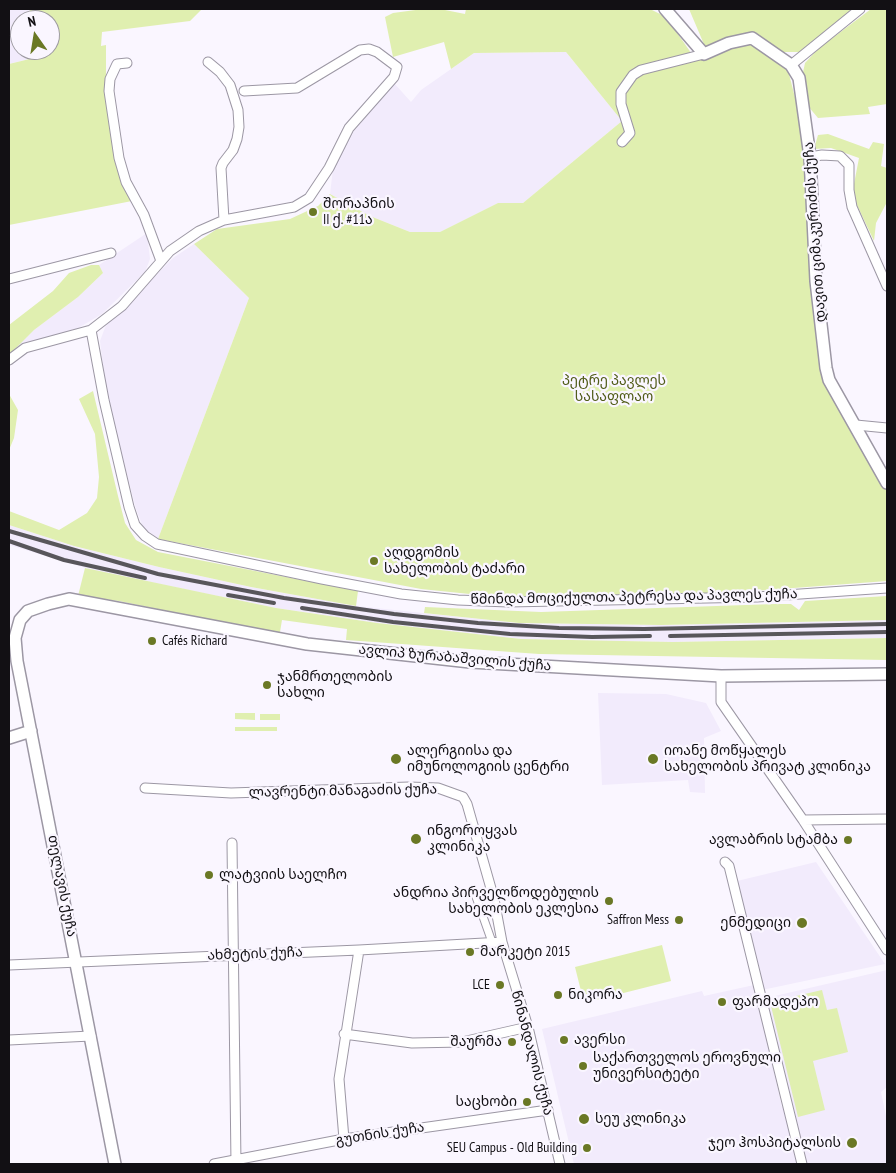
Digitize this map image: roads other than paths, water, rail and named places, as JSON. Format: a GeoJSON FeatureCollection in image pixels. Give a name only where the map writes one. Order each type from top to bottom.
{"type":"FeatureCollection","features":[{"type":"Feature","properties":{"kind":"street"},"geometry":{"type":"LineString","coordinates":[[665,9],[704,54]]}},
{"type":"Feature","properties":{"kind":"street"},"geometry":{"type":"LineString","coordinates":[[622,142],[630,133],[621,104],[621,92],[633,75],[640,70],[704,54],[730,43],[752,38],[791,65],[860,9]]}},
{"type":"Feature","properties":{"kind":"street"},"geometry":{"type":"LineString","coordinates":[[9,360],[24,348],[91,330],[122,306],[161,261],[182,241],[224,220],[294,207],[309,198],[330,168],[349,128],[394,77],[397,67],[377,52],[360,50],[297,88],[244,91]]}},
{"type":"Feature","properties":{"kind":"street"},"geometry":{"type":"LineString","coordinates":[[208,62],[220,72],[230,85],[238,110],[239,127],[237,139],[233,150],[223,162],[221,168],[224,220]]}},
{"type":"Feature","properties":{"kind":"street"},"geometry":{"type":"LineString","coordinates":[[127,63],[117,64],[110,80],[109,91],[119,158],[126,182],[144,215],[161,261]]}},
{"type":"Feature","properties":{"kind":"street","name":"დავით ციმაკურიძის ქუჩა"},"geometry":{"type":"LineString","coordinates":[[791,65],[799,78],[810,157],[816,281],[826,368],[829,380],[887,483]]}},
{"type":"Feature","properties":{"kind":"street"},"geometry":{"type":"LineString","coordinates":[[810,157],[822,155],[840,156],[849,165],[849,190],[852,207],[887,286]]}},
{"type":"Feature","properties":{"kind":"street"},"geometry":{"type":"LineString","coordinates":[[9,279],[111,253]]}},
{"type":"Feature","properties":{"kind":"street","name":"წმინდა მოციქულთა პეტრესა და პავლეს ქუჩა"},"geometry":{"type":"LineString","coordinates":[[91,330],[104,400],[129,507],[135,525],[144,536],[157,544],[401,594],[458,600],[508,602],[757,598],[887,588]]}},
{"type":"Feature","properties":{"kind":"street"},"geometry":{"type":"LineString","coordinates":[[856,426],[887,428]]}},
{"type":"Feature","properties":{"kind":"street","name":"ავლიპ ზურაბაშვილის ქუჩა"},"geometry":{"type":"LineString","coordinates":[[28,611],[48,604],[69,600],[316,645],[470,662],[721,676],[887,674]]}},
{"type":"Feature","properties":{"kind":"street","name":"თელავის ქუჩა"},"geometry":{"type":"LineString","coordinates":[[28,611],[20,620],[15,638],[17,661],[115,1164]]}},
{"type":"Feature","properties":{"kind":"street"},"geometry":{"type":"LineString","coordinates":[[721,676],[721,702],[803,820],[887,950]]}},
{"type":"Feature","properties":{"kind":"street"},"geometry":{"type":"LineString","coordinates":[[9,738],[31,731]]}},
{"type":"Feature","properties":{"kind":"street","name":"ლავრენტი მანაგაძის ქუჩა"},"geometry":{"type":"LineString","coordinates":[[145,788],[231,793],[409,787],[438,788],[453,792],[462,797],[467,804],[494,899],[502,942]]}},
{"type":"Feature","properties":{"kind":"street"},"geometry":{"type":"LineString","coordinates":[[803,820],[887,819]]}},
{"type":"Feature","properties":{"kind":"street"},"geometry":{"type":"LineString","coordinates":[[232,843],[235,955],[236,1162]]}},
{"type":"Feature","properties":{"kind":"street"},"geometry":{"type":"LineString","coordinates":[[726,862],[729,866],[802,1164]]}},
{"type":"Feature","properties":{"kind":"street"},"geometry":{"type":"LineString","coordinates":[[476,894],[492,942]]}},
{"type":"Feature","properties":{"kind":"street","name":"ახმეტის ქუჩა"},"geometry":{"type":"LineString","coordinates":[[9,964],[359,950],[502,942]]}},
{"type":"Feature","properties":{"kind":"street","name":"წინანდალის ქუჩა"},"geometry":{"type":"LineString","coordinates":[[502,942],[528,1027],[560,1164]]}},
{"type":"Feature","properties":{"kind":"street"},"geometry":{"type":"LineString","coordinates":[[344,1139],[339,1079],[344,1034],[359,950]]}},
{"type":"Feature","properties":{"kind":"street"},"geometry":{"type":"LineString","coordinates":[[344,1034],[412,1043],[462,1042],[528,1027]]}},
{"type":"Feature","properties":{"kind":"street"},"geometry":{"type":"LineString","coordinates":[[9,1040],[91,1036]]}},
{"type":"Feature","properties":{"kind":"street","name":"გუთნის ქუჩა"},"geometry":{"type":"LineString","coordinates":[[214,1164],[236,1162],[344,1139],[548,1110]]}},
{"type":"Feature","properties":{"kind":"railway"},"geometry":{"type":"LineString","coordinates":[[9,531],[158,574],[284,598],[394,614],[478,623],[559,628],[644,629],[887,624]]}},
{"type":"Feature","properties":{"kind":"railway"},"geometry":{"type":"LineString","coordinates":[[9,541],[64,560],[145,578]]}},
{"type":"Feature","properties":{"kind":"railway"},"geometry":{"type":"LineString","coordinates":[[228,595],[274,603]]}},
{"type":"Feature","properties":{"kind":"railway"},"geometry":{"type":"LineString","coordinates":[[302,608],[393,622],[510,634],[592,637],[650,636]]}},
{"type":"Feature","properties":{"kind":"railway"},"geometry":{"type":"LineString","coordinates":[[670,636],[887,632]]}},
{"type":"Feature","properties":{"kind":"place","name":"შორაპნის II ქ. #11ა"},"geometry":{"type":"Point","coordinates":[313,212]}},
{"type":"Feature","properties":{"kind":"place","name":"აღდგომის სახელობის ტაძარი"},"geometry":{"type":"Point","coordinates":[374,561]}},
{"type":"Feature","properties":{"kind":"place","name":"Cafés Richard"},"geometry":{"type":"Point","coordinates":[152,641]}},
{"type":"Feature","properties":{"kind":"place","name":"ჯანმრთელობის სახლი"},"geometry":{"type":"Point","coordinates":[267,685]}},
{"type":"Feature","properties":{"kind":"place","name":"ალერგიისა და იმუნოლოგიის ცენტრი"},"geometry":{"type":"Point","coordinates":[396,759]}},
{"type":"Feature","properties":{"kind":"place","name":"იოანე მოწყალეს სახელობის პრივატ კლინიკა"},"geometry":{"type":"Point","coordinates":[653,759]}},
{"type":"Feature","properties":{"kind":"place","name":"ინგოროყვას კლინიკა"},"geometry":{"type":"Point","coordinates":[416,839]}},
{"type":"Feature","properties":{"kind":"place","name":"ავლაბრის სტამბა"},"geometry":{"type":"Point","coordinates":[848,840]}},
{"type":"Feature","properties":{"kind":"place","name":"ლატვიის საელჩო"},"geometry":{"type":"Point","coordinates":[209,875]}},
{"type":"Feature","properties":{"kind":"place","name":"ანდრია პირველწოდებულის სახელობის ეკლესია"},"geometry":{"type":"Point","coordinates":[609,901]}},
{"type":"Feature","properties":{"kind":"place","name":"Saffron Mess"},"geometry":{"type":"Point","coordinates":[679,920]}},
{"type":"Feature","properties":{"kind":"place","name":"ენმედიცი"},"geometry":{"type":"Point","coordinates":[802,923]}},
{"type":"Feature","properties":{"kind":"place","name":"მარკეტი 2015"},"geometry":{"type":"Point","coordinates":[470,952]}},
{"type":"Feature","properties":{"kind":"place","name":"LCE"},"geometry":{"type":"Point","coordinates":[500,985]}},
{"type":"Feature","properties":{"kind":"place","name":"ნიკორა"},"geometry":{"type":"Point","coordinates":[558,995]}},
{"type":"Feature","properties":{"kind":"place","name":"ფარმადეპო"},"geometry":{"type":"Point","coordinates":[722,1002]}},
{"type":"Feature","properties":{"kind":"place","name":"ავერსი"},"geometry":{"type":"Point","coordinates":[564,1040]}},
{"type":"Feature","properties":{"kind":"place","name":"შაურმა"},"geometry":{"type":"Point","coordinates":[512,1042]}},
{"type":"Feature","properties":{"kind":"place","name":"საქართველოს ეროვნული უნივერსიტეტი"},"geometry":{"type":"Point","coordinates":[583,1066]}},
{"type":"Feature","properties":{"kind":"place","name":"საცხობი"},"geometry":{"type":"Point","coordinates":[527,1102]}},
{"type":"Feature","properties":{"kind":"place","name":"სეუ კლინიკა"},"geometry":{"type":"Point","coordinates":[584,1119]}},
{"type":"Feature","properties":{"kind":"place","name":"ჯეო ჰოსპიტალსის"},"geometry":{"type":"Point","coordinates":[852,1143]}},
{"type":"Feature","properties":{"kind":"place","name":"SEU Campus - Old Building"},"geometry":{"type":"Point","coordinates":[587,1148]}},
{"type":"Feature","properties":{"kind":"park label","name":"პეტრე პავლეს სასაფლაო"},"geometry":{"type":"Point","coordinates":[614,390]}}]}
